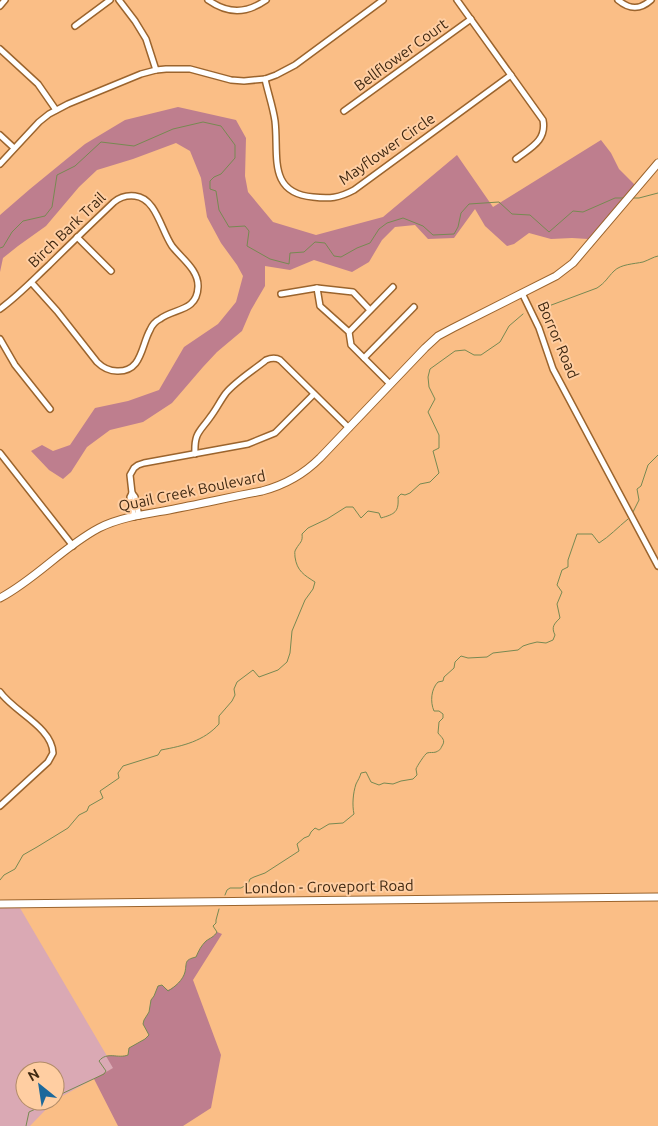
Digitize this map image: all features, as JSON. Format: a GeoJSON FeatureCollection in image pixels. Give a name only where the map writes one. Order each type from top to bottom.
{"type":"FeatureCollection","features":[{"type":"Feature","properties":{"kind":"street"},"geometry":{"type":"LineString","coordinates":[[0,6],[5,0]]}},
{"type":"Feature","properties":{"kind":"street"},"geometry":{"type":"LineString","coordinates":[[75,26],[110,0]]}},
{"type":"Feature","properties":{"kind":"street"},"geometry":{"type":"LineString","coordinates":[[119,0],[146,39],[156,70]]}},
{"type":"Feature","properties":{"kind":"street"},"geometry":{"type":"LineString","coordinates":[[208,0],[218,7],[238,11],[251,9],[266,0]]}},
{"type":"Feature","properties":{"kind":"street"},"geometry":{"type":"LineString","coordinates":[[0,164],[39,122],[56,110],[103,89],[141,74],[176,68],[190,69],[231,80],[265,79],[295,65],[383,0]]}},
{"type":"Feature","properties":{"kind":"street"},"geometry":{"type":"LineString","coordinates":[[457,0],[541,116],[544,125],[541,139],[516,158]]}},
{"type":"Feature","properties":{"kind":"street"},"geometry":{"type":"LineString","coordinates":[[618,0],[627,6],[635,8],[645,5],[650,0]]}},
{"type":"Feature","properties":{"kind":"street","name":"Bellflower Court"},"geometry":{"type":"LineString","coordinates":[[344,110],[471,19]]}},
{"type":"Feature","properties":{"kind":"street"},"geometry":{"type":"LineString","coordinates":[[0,49],[38,84],[56,110]]}},
{"type":"Feature","properties":{"kind":"street","name":"Mayflower Circle"},"geometry":{"type":"LineString","coordinates":[[265,79],[275,120],[277,164],[280,179],[287,188],[297,194],[331,198],[343,196],[354,190],[511,75]]}},
{"type":"Feature","properties":{"kind":"street"},"geometry":{"type":"LineString","coordinates":[[0,135],[14,148]]}},
{"type":"Feature","properties":{"kind":"street","name":"Borror Road"},"geometry":{"type":"LineString","coordinates":[[658,163],[573,263],[556,276],[522,293],[539,328],[553,369],[658,566]]}},
{"type":"Feature","properties":{"kind":"street","name":"Birch Bark Trail"},"geometry":{"type":"LineString","coordinates":[[0,309],[16,297],[31,282],[114,202],[125,196],[138,196],[149,202],[172,245],[198,280],[197,293],[190,305],[184,309],[167,314],[154,323],[138,360],[134,365],[123,371],[108,370],[102,367],[31,282]]}},
{"type":"Feature","properties":{"kind":"street"},"geometry":{"type":"LineString","coordinates":[[78,237],[110,272]]}},
{"type":"Feature","properties":{"kind":"street"},"geometry":{"type":"LineString","coordinates":[[349,332],[393,287]]}},
{"type":"Feature","properties":{"kind":"street"},"geometry":{"type":"LineString","coordinates":[[281,294],[317,288],[353,292],[370,310]]}},
{"type":"Feature","properties":{"kind":"street"},"geometry":{"type":"LineString","coordinates":[[317,288],[320,306],[349,332],[351,345],[390,384]]}},
{"type":"Feature","properties":{"kind":"street","name":"Quail Creek Boulevard"},"geometry":{"type":"LineString","coordinates":[[0,598],[13,591],[99,528],[122,519],[262,491],[278,487],[293,480],[312,466],[438,336],[522,293]]}},
{"type":"Feature","properties":{"kind":"street"},"geometry":{"type":"LineString","coordinates":[[364,358],[414,307]]}},
{"type":"Feature","properties":{"kind":"street"},"geometry":{"type":"LineString","coordinates":[[0,339],[16,366],[50,409]]}},
{"type":"Feature","properties":{"kind":"street"},"geometry":{"type":"LineString","coordinates":[[196,454],[197,434],[228,391],[266,360],[272,358],[280,360],[349,428]]}},
{"type":"Feature","properties":{"kind":"street"},"geometry":{"type":"LineString","coordinates":[[136,516],[135,497],[132,493],[130,475],[138,465],[248,444],[269,437],[314,394]]}},
{"type":"Feature","properties":{"kind":"street"},"geometry":{"type":"LineString","coordinates":[[0,453],[73,546]]}},
{"type":"Feature","properties":{"kind":"street"},"geometry":{"type":"LineString","coordinates":[[0,692],[10,704],[27,716],[45,734],[51,743],[53,753],[48,762],[0,806]]}},
{"type":"Feature","properties":{"kind":"street","name":"London - Groveport Road"},"geometry":{"type":"LineString","coordinates":[[0,904],[658,897]]}},
{"type":"Feature","properties":{"kind":"shaded area"},"geometry":{"type":"Polygon","coordinates":[[[178,107],[236,120],[246,138],[245,176],[248,192],[273,222],[316,235],[383,217],[457,155],[493,207],[601,140],[611,153],[619,169],[635,185],[588,239],[551,239],[529,233],[514,244],[507,246],[485,226],[475,209],[454,238],[428,239],[415,225],[395,227],[382,240],[369,262],[352,272],[314,260],[290,270],[265,266],[265,286],[251,310],[242,331],[217,352],[172,403],[143,422],[110,430],[87,447],[71,472],[63,479],[49,470],[31,451],[42,445],[53,451],[70,445],[95,408],[128,401],[159,390],[184,347],[218,324],[236,302],[243,276],[221,243],[207,217],[201,178],[190,151],[176,143],[97,170],[79,187],[46,226],[3,258],[0,272],[0,215],[85,144],[125,120],[178,107]]]}},
{"type":"Feature","properties":{"kind":"shaded area"},"geometry":{"type":"Polygon","coordinates":[[[0,908],[20,908],[114,1068],[65,1095],[65,1061],[15,1061],[15,1111],[44,1111],[30,1126],[0,1126],[0,908]]]}},
{"type":"Feature","properties":{"kind":"shaded area"},"geometry":{"type":"Polygon","coordinates":[[[217,932],[222,934],[193,980],[221,1055],[211,1108],[183,1126],[118,1126],[94,1079],[113,1068],[106,1056],[128,1055],[129,1048],[149,1035],[143,1024],[158,986],[162,985],[168,990],[178,983],[184,975],[188,960],[196,957],[206,941],[217,932]]]}},
{"type":"Feature","properties":{"kind":"waterway"},"geometry":{"type":"LineString","coordinates":[[0,248],[3,247],[12,232],[23,221],[45,216],[52,207],[57,175],[75,166],[101,142],[134,146],[173,129],[203,122],[221,126],[235,145],[235,158],[221,174],[210,181],[210,189],[216,191],[219,210],[229,227],[245,226],[249,231],[247,246],[270,259],[289,264],[290,253],[304,252],[315,242],[325,243],[334,256],[341,257],[370,243],[379,229],[387,223],[403,218],[423,226],[433,235],[454,234],[458,227],[461,213],[469,204],[499,202],[512,214],[530,215],[549,232],[573,211],[583,212],[615,198],[624,198]]}},
{"type":"Feature","properties":{"kind":"waterway"},"geometry":{"type":"LineString","coordinates":[[633,198],[658,193]]}},
{"type":"Feature","properties":{"kind":"waterway"},"geometry":{"type":"LineString","coordinates":[[538,310],[597,288],[620,267],[643,262],[658,256]]}},
{"type":"Feature","properties":{"kind":"waterway"},"geometry":{"type":"LineString","coordinates":[[0,880],[4,875],[15,869],[23,855],[68,828],[79,815],[87,811],[89,806],[103,798],[100,791],[119,778],[118,773],[123,766],[158,755],[161,750],[185,744],[207,735],[219,724],[219,716],[235,695],[234,689],[237,682],[253,670],[259,677],[278,670],[287,662],[290,653],[292,631],[315,582],[297,566],[295,552],[302,540],[302,534],[308,528],[346,507],[353,507],[361,518],[368,511],[379,513],[381,518],[390,515],[397,509],[398,497],[401,494],[410,493],[420,484],[430,482],[439,473],[433,451],[439,448],[439,435],[428,412],[435,399],[429,387],[428,377],[430,369],[455,351],[465,350],[474,355],[481,355],[500,342],[509,326],[523,314]]}},
{"type":"Feature","properties":{"kind":"waterway"},"geometry":{"type":"LineString","coordinates":[[633,512],[639,500],[637,489],[641,486],[648,465],[658,455]]}},
{"type":"Feature","properties":{"kind":"waterway"},"geometry":{"type":"LineString","coordinates":[[225,895],[230,888],[241,888],[248,884],[250,879],[265,873],[299,851],[297,844],[309,836],[315,828],[319,830],[329,824],[343,823],[354,814],[354,791],[361,773],[366,772],[371,782],[379,785],[413,779],[417,775],[416,769],[419,763],[427,753],[439,750],[444,742],[438,733],[439,722],[443,718],[443,714],[439,711],[434,711],[432,704],[433,692],[438,682],[443,681],[444,677],[454,668],[455,662],[461,656],[468,658],[487,657],[493,653],[518,650],[529,644],[537,642],[546,643],[553,640],[555,635],[554,626],[560,618],[557,604],[562,592],[557,585],[562,570],[568,567],[568,560],[577,534],[592,534],[599,543],[628,519]]}},
{"type":"Feature","properties":{"kind":"waterway"},"geometry":{"type":"LineString","coordinates":[[65,1092],[104,1074],[106,1071],[99,1061],[102,1058],[106,1056],[128,1055],[129,1048],[149,1035],[143,1024],[158,986],[162,985],[168,991],[181,980],[188,960],[196,957],[206,941],[217,932],[213,926],[216,923],[219,909]]}},
{"type":"Feature","properties":{"kind":"waterway"},"geometry":{"type":"LineString","coordinates":[[26,1126],[29,1112],[31,1111]]}}]}
